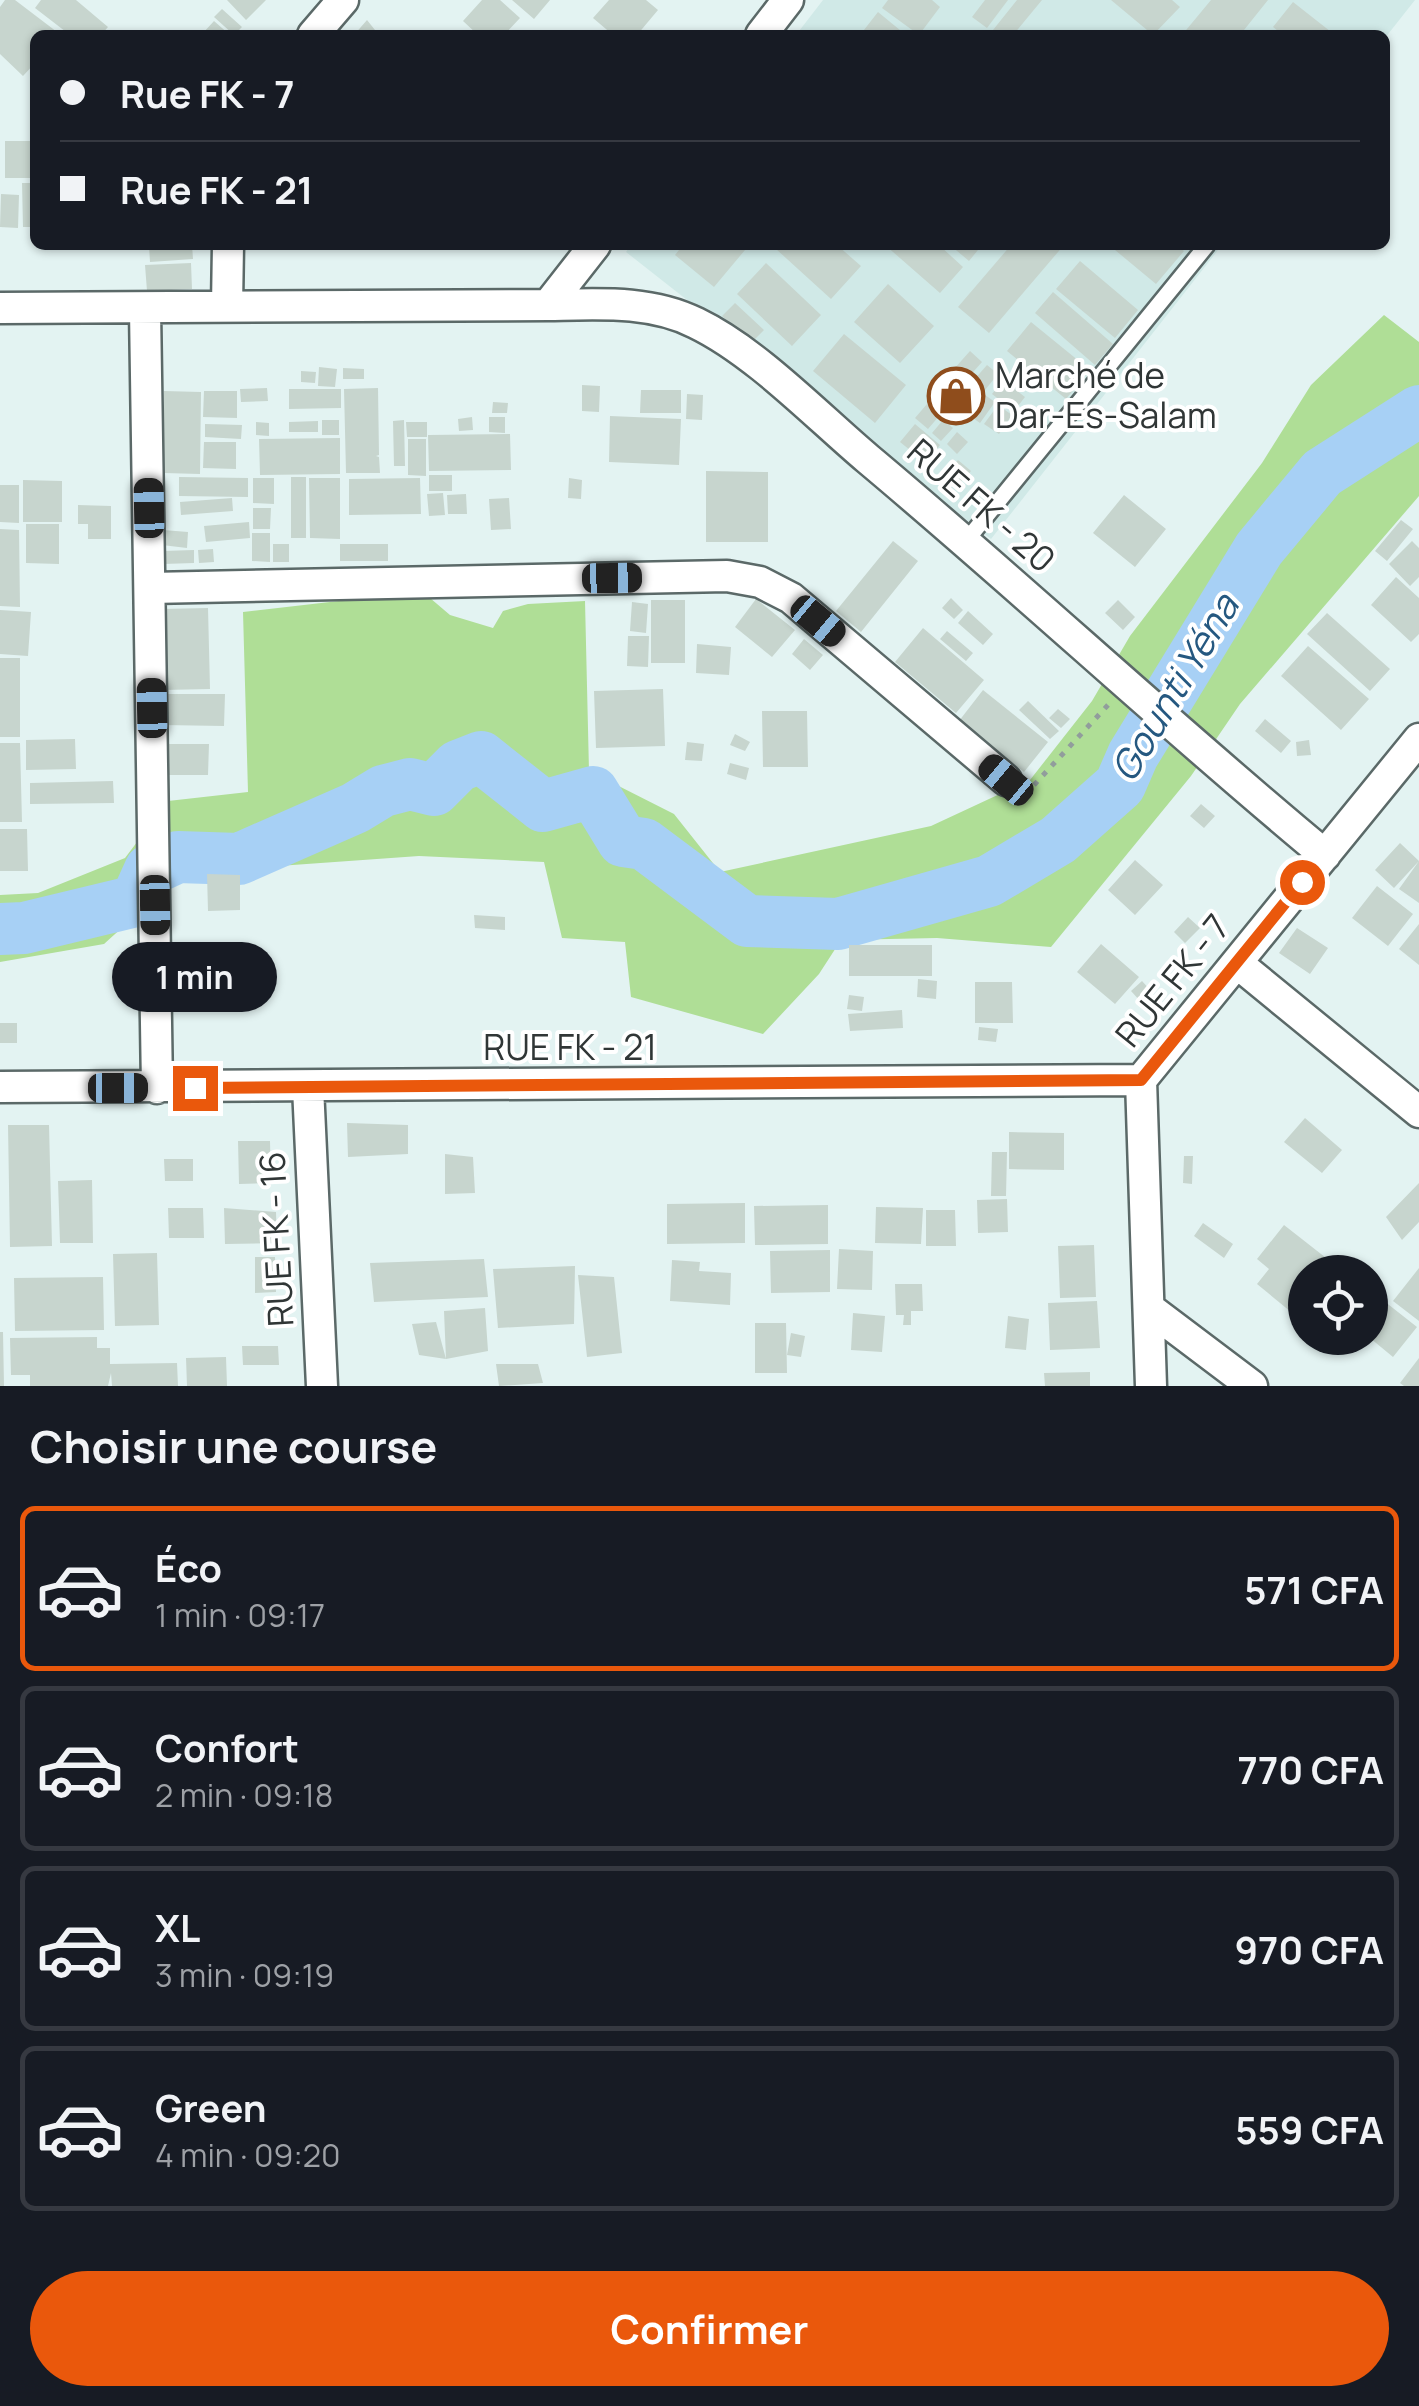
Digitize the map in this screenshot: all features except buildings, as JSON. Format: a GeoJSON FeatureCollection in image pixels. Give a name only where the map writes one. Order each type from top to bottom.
{"type":"FeatureCollection","features":[{"type":"Feature","properties":{"kind":"street"},"geometry":{"type":"LineString","coordinates":[[318,30],[342,0]]}},
{"type":"Feature","properties":{"kind":"street"},"geometry":{"type":"LineString","coordinates":[[765,30],[788,0]]}},
{"type":"Feature","properties":{"kind":"street"},"geometry":{"type":"LineString","coordinates":[[227,306],[228,250]]}},
{"type":"Feature","properties":{"kind":"street"},"geometry":{"type":"LineString","coordinates":[[548,305],[591,250]]}},
{"type":"Feature","properties":{"kind":"street","name":"RUE FK - 20"},"geometry":{"type":"LineString","coordinates":[[0,308],[661,308],[699,324],[742,353],[966,541],[1160,718],[1324,855]]}},
{"type":"Feature","properties":{"kind":"street"},"geometry":{"type":"LineString","coordinates":[[145,310],[157,1088]]}},
{"type":"Feature","properties":{"kind":"street"},"geometry":{"type":"LineString","coordinates":[[151,588],[727,576],[760,582],[791,598],[1006,780]]}},
{"type":"Feature","properties":{"kind":"street","name":"RUE FK - 7"},"geometry":{"type":"LineString","coordinates":[[1151,1386],[1141,1080],[1419,739]]}},
{"type":"Feature","properties":{"kind":"street"},"geometry":{"type":"LineString","coordinates":[[1237,963],[1419,1112]]}},
{"type":"Feature","properties":{"kind":"street","name":"RUE FK - 21"},"geometry":{"type":"LineString","coordinates":[[0,1087],[1141,1080]]}},
{"type":"Feature","properties":{"kind":"street","name":"RUE FK - 16"},"geometry":{"type":"LineString","coordinates":[[308,1088],[322,1386]]}},
{"type":"Feature","properties":{"kind":"street"},"geometry":{"type":"LineString","coordinates":[[1150,1309],[1252,1386]]}},
{"type":"Feature","properties":{"kind":"lane"},"geometry":{"type":"LineString","coordinates":[[966,541],[1203,250]]}},
{"type":"Feature","properties":{"kind":"path"},"geometry":{"type":"LineString","coordinates":[[1006,780],[1020,788],[1032,787],[1127,684]]}},
{"type":"Feature","properties":{"kind":"shaded area"},"geometry":{"type":"Polygon","coordinates":[[[823,0],[1415,0],[1390,32],[800,30],[823,0]]]}},
{"type":"Feature","properties":{"kind":"shaded area","name":"Marché de Dar-Es-Salam"},"geometry":{"type":"Polygon","coordinates":[[[627,250],[1218,250],[991,539],[627,250]]]}},
{"type":"Feature","properties":{"kind":"green space"},"geometry":{"type":"Polygon","coordinates":[[[1384,315],[1419,342],[1419,496],[1240,704],[1191,776],[1051,947],[937,938],[841,940],[819,974],[763,1034],[631,997],[625,942],[562,938],[544,862],[419,856],[249,868],[146,866],[146,906],[104,944],[0,962],[0,895],[38,893],[125,858],[168,801],[248,792],[243,612],[382,596],[430,598],[450,615],[493,628],[503,611],[528,604],[585,601],[589,771],[674,814],[720,872],[931,826],[1030,780],[1092,701],[1130,636],[1262,463],[1311,385],[1384,315]]]}},
{"type":"Feature","properties":{"kind":"waterway","name":"Gounti Yéna"},"geometry":{"type":"LineString","coordinates":[[0,929],[24,928],[136,901],[150,870],[178,857],[239,859],[355,808],[383,791],[410,784],[434,790],[458,766],[481,757],[543,806],[593,792],[623,841],[644,844],[747,921],[838,924],[989,881],[1058,840],[1120,785],[1133,755],[1259,549],[1322,473],[1419,411]]}},
{"type":"Feature","properties":{"kind":"place","name":"Marché de Dar-Es-Salam"},"geometry":{"type":"Point","coordinates":[956,396]}},
{"type":"Feature","properties":{"kind":"route"},"geometry":{"type":"LineString","coordinates":[[195,1088],[1141,1080],[1302,882]]}}]}
